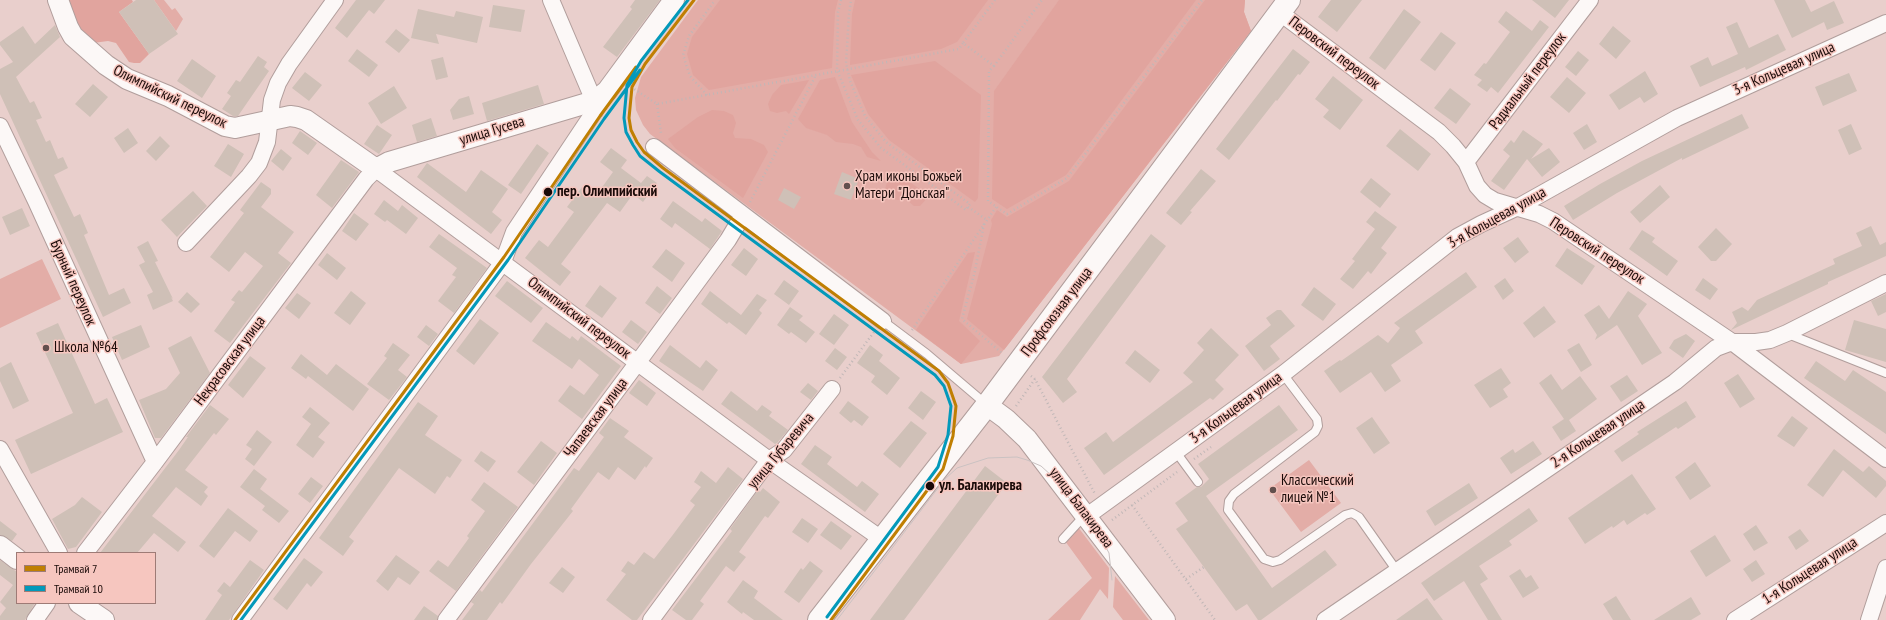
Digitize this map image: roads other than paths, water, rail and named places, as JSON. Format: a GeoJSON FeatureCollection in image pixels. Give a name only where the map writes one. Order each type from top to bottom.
{"type":"FeatureCollection","features":[{"type":"Feature","properties":{"kind":"main road","name":"Профсоюзная улица"},"geometry":{"type":"LineString","coordinates":[[820,620],[987,405],[1284,6]]}},
{"type":"Feature","properties":{"kind":"street","name":"Олимпийский переулок"},"geometry":{"type":"LineString","coordinates":[[58,0],[73,36],[116,73],[168,96],[225,126],[235,128],[290,116],[306,120],[503,262],[769,460],[883,540]]}},
{"type":"Feature","properties":{"kind":"street"},"geometry":{"type":"LineString","coordinates":[[186,243],[249,176],[259,163],[267,142],[268,121],[272,100],[278,83],[289,64],[335,0]]}},
{"type":"Feature","properties":{"kind":"street"},"geometry":{"type":"LineString","coordinates":[[551,0],[603,95]]}},
{"type":"Feature","properties":{"kind":"street"},"geometry":{"type":"LineString","coordinates":[[240,620],[503,262],[514,232],[603,95],[674,0]]}},
{"type":"Feature","properties":{"kind":"street","name":"Радиальный переулок"},"geometry":{"type":"LineString","coordinates":[[1466,162],[1590,0]]}},
{"type":"Feature","properties":{"kind":"street","name":"Перовский переулок"},"geometry":{"type":"LineString","coordinates":[[1284,6],[1439,132],[1466,162],[1477,186],[1485,195],[1496,201],[1553,221],[1732,342],[1886,459]]}},
{"type":"Feature","properties":{"kind":"street","name":"3-я Кольцевая улица"},"geometry":{"type":"LineString","coordinates":[[1087,515],[1283,374],[1457,237],[1481,224],[1518,208],[1677,118],[1886,23]]}},
{"type":"Feature","properties":{"kind":"street","name":"улица Гусева"},"geometry":{"type":"LineString","coordinates":[[376,169],[389,162],[603,95]]}},
{"type":"Feature","properties":{"kind":"street","name":"Бурный переулок"},"geometry":{"type":"LineString","coordinates":[[0,126],[36,200],[155,462]]}},
{"type":"Feature","properties":{"kind":"street"},"geometry":{"type":"LineString","coordinates":[[654,147],[883,321]]}},
{"type":"Feature","properties":{"kind":"street","name":"Некрасовская улица"},"geometry":{"type":"LineString","coordinates":[[86,552],[155,462],[366,179],[376,169]]}},
{"type":"Feature","properties":{"kind":"street","name":"Чапаевская улица"},"geometry":{"type":"LineString","coordinates":[[446,620],[728,240],[743,214]]}},
{"type":"Feature","properties":{"kind":"street","name":"2-я Кольцевая улица"},"geometry":{"type":"LineString","coordinates":[[1325,620],[1675,382],[1716,348],[1732,342],[1756,342],[1770,340],[1787,333],[1886,283]]}},
{"type":"Feature","properties":{"kind":"street","name":"улица Губаревича"},"geometry":{"type":"LineString","coordinates":[[651,620],[769,460],[784,450],[832,389]]}},
{"type":"Feature","properties":{"kind":"street","name":"улица Балакирева"},"geometry":{"type":"LineString","coordinates":[[987,405],[1006,419],[1027,438],[1087,515],[1165,620]]}},
{"type":"Feature","properties":{"kind":"street"},"geometry":{"type":"LineString","coordinates":[[0,450],[58,552]]}},
{"type":"Feature","properties":{"kind":"street","name":"1-я Кольцевая улица"},"geometry":{"type":"LineString","coordinates":[[1735,620],[1886,523]]}},
{"type":"Feature","properties":{"kind":"street"},"geometry":{"type":"LineString","coordinates":[[0,546],[16,558]]}},
{"type":"Feature","properties":{"kind":"street"},"geometry":{"type":"LineString","coordinates":[[1869,620],[1886,568]]}},
{"type":"Feature","properties":{"kind":"street"},"geometry":{"type":"LineString","coordinates":[[35,620],[46,604]]}},
{"type":"Feature","properties":{"kind":"street"},"geometry":{"type":"LineString","coordinates":[[80,604],[104,620]]}},
{"type":"Feature","properties":{"kind":"lane"},"geometry":{"type":"LineString","coordinates":[[883,321],[904,336],[987,405]]}},
{"type":"Feature","properties":{"kind":"lane"},"geometry":{"type":"LineString","coordinates":[[1787,333],[1886,373]]}},
{"type":"Feature","properties":{"kind":"lane"},"geometry":{"type":"LineString","coordinates":[[1283,374],[1317,419],[1318,426],[1315,432],[1234,494],[1229,501],[1228,510],[1264,559],[1273,562],[1280,560],[1345,515],[1352,513],[1359,517],[1397,571]]}},
{"type":"Feature","properties":{"kind":"lane"},"geometry":{"type":"LineString","coordinates":[[1176,452],[1198,482]]}},
{"type":"Feature","properties":{"kind":"lane"},"geometry":{"type":"LineString","coordinates":[[1063,539],[1087,515]]}},
{"type":"Feature","properties":{"kind":"tram line","name":"10"},"geometry":{"type":"LineString","coordinates":[[688,0],[641,61],[627,85],[624,118],[626,132],[640,156],[935,375],[944,386],[951,406],[948,435],[938,467],[827,617]]}},
{"type":"Feature","properties":{"kind":"tram line","name":"7"},"geometry":{"type":"LineString","coordinates":[[694,0],[645,64],[632,87],[629,118],[631,130],[637,142],[644,152],[663,168],[939,371],[948,383],[956,406],[953,436],[943,469],[831,620]]}},
{"type":"Feature","properties":{"kind":"tram line","name":"7"},"geometry":{"type":"LineString","coordinates":[[235,620],[504,257],[600,116],[636,67]]}},
{"type":"Feature","properties":{"kind":"tram line","name":"10"},"geometry":{"type":"LineString","coordinates":[[241,620],[508,260],[604,119],[640,70]]}},
{"type":"Feature","properties":{"kind":"tram line"},"geometry":{"type":"LineString","coordinates":[[837,620],[945,479],[957,468],[988,458],[1017,457],[1041,466],[1052,476],[1103,542],[1109,553],[1112,580]]}},
{"type":"Feature","properties":{"kind":"place","name":"Храм иконы Божьей Матери \"Донская\""},"geometry":{"type":"Point","coordinates":[847,186]}},
{"type":"Feature","properties":{"kind":"place","name":"пер. Олимпийский"},"geometry":{"type":"Point","coordinates":[548,192]}},
{"type":"Feature","properties":{"kind":"place","name":"Школа №64"},"geometry":{"type":"Point","coordinates":[46,348]}},
{"type":"Feature","properties":{"kind":"place","name":"ул. Балакирева"},"geometry":{"type":"Point","coordinates":[930,486]}},
{"type":"Feature","properties":{"kind":"place","name":"Классический лицей №1"},"geometry":{"type":"Point","coordinates":[1273,490]}}]}
